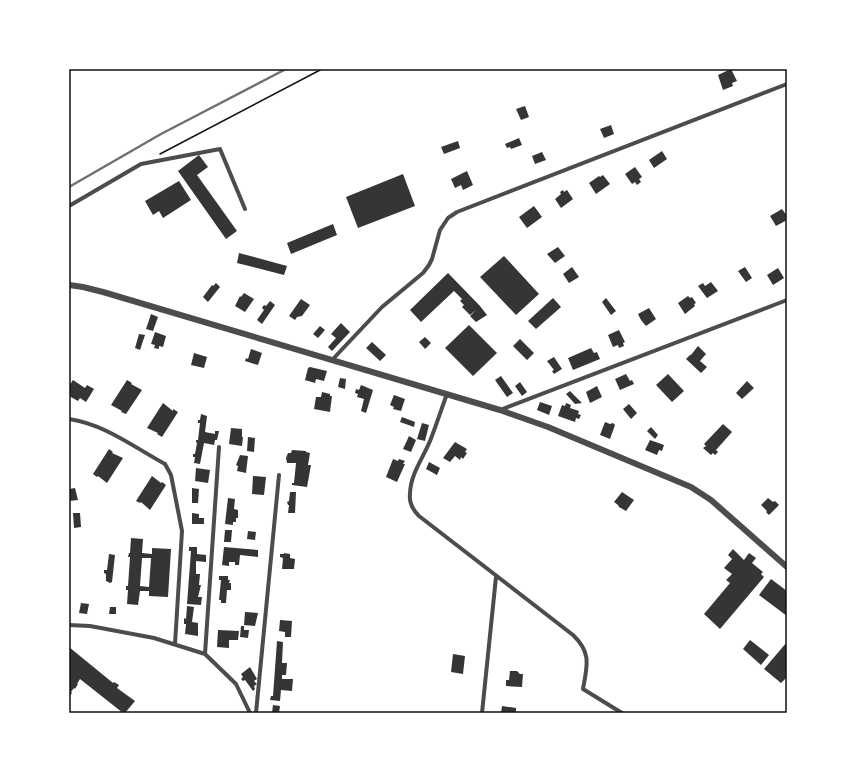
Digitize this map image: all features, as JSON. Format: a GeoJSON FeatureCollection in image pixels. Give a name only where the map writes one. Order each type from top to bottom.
{"type":"FeatureCollection","features":[{"type":"Feature","properties":{"kind":"street"},"geometry":{"type":"LineString","coordinates":[[332,360],[382,307],[426,269],[432,259],[440,230],[448,218],[457,212],[787,84]]}},
{"type":"Feature","properties":{"kind":"street"},"geometry":{"type":"LineString","coordinates":[[69,206],[141,164],[220,150],[245,209]]}},
{"type":"Feature","properties":{"kind":"street"},"geometry":{"type":"LineString","coordinates":[[69,285],[103,292],[500,410],[548,427],[691,487],[717,505],[787,567]]}},
{"type":"Feature","properties":{"kind":"street"},"geometry":{"type":"LineString","coordinates":[[500,410],[787,300]]}},
{"type":"Feature","properties":{"kind":"street"},"geometry":{"type":"LineString","coordinates":[[447,394],[430,441],[412,480],[410,501],[414,511],[496,577],[573,635],[581,643],[586,652],[587,662],[583,689],[622,713]]}},
{"type":"Feature","properties":{"kind":"street"},"geometry":{"type":"LineString","coordinates":[[69,419],[90,423],[109,432],[165,464],[171,475],[182,531],[175,644]]}},
{"type":"Feature","properties":{"kind":"street"},"geometry":{"type":"LineString","coordinates":[[205,654],[219,446]]}},
{"type":"Feature","properties":{"kind":"street"},"geometry":{"type":"LineString","coordinates":[[256,713],[279,475]]}},
{"type":"Feature","properties":{"kind":"street"},"geometry":{"type":"LineString","coordinates":[[482,713],[496,577]]}},
{"type":"Feature","properties":{"kind":"street"},"geometry":{"type":"LineString","coordinates":[[69,625],[98,627],[154,638],[205,654],[236,684],[250,713]]}},
{"type":"Feature","properties":{"kind":"path"},"geometry":{"type":"LineString","coordinates":[[154,157],[322,69]]}},
{"type":"Feature","properties":{"kind":"building"},"geometry":{"type":"Polygon","coordinates":[[[731,69],[737,81],[732,83],[733,86],[723,90],[718,75],[731,69]]]}},
{"type":"Feature","properties":{"kind":"building"},"geometry":{"type":"Polygon","coordinates":[[[525,106],[529,117],[521,120],[516,109],[525,106]]]}},
{"type":"Feature","properties":{"kind":"building"},"geometry":{"type":"Polygon","coordinates":[[[611,125],[614,134],[604,138],[600,129],[611,125]]]}},
{"type":"Feature","properties":{"kind":"building"},"geometry":{"type":"Polygon","coordinates":[[[519,138],[522,145],[511,149],[510,147],[507,148],[505,144],[519,138]]]}},
{"type":"Feature","properties":{"kind":"building"},"geometry":{"type":"Polygon","coordinates":[[[458,141],[460,148],[444,154],[441,147],[458,141]]]}},
{"type":"Feature","properties":{"kind":"building"},"geometry":{"type":"Polygon","coordinates":[[[662,151],[667,159],[654,168],[649,160],[662,151]]]}},
{"type":"Feature","properties":{"kind":"building"},"geometry":{"type":"Polygon","coordinates":[[[542,152],[546,160],[535,164],[532,156],[542,152]]]}},
{"type":"Feature","properties":{"kind":"building"},"geometry":{"type":"Polygon","coordinates":[[[199,155],[208,167],[197,175],[237,231],[226,239],[178,171],[199,155]]]}},
{"type":"Feature","properties":{"kind":"building"},"geometry":{"type":"Polygon","coordinates":[[[635,167],[642,177],[639,179],[641,182],[637,185],[635,182],[632,184],[625,174],[635,167]]]}},
{"type":"Feature","properties":{"kind":"building"},"geometry":{"type":"Polygon","coordinates":[[[467,171],[473,185],[463,190],[461,185],[455,188],[451,179],[467,171]]]}},
{"type":"Feature","properties":{"kind":"building"},"geometry":{"type":"Polygon","coordinates":[[[403,174],[415,206],[358,228],[346,197],[403,174]]]}},
{"type":"Feature","properties":{"kind":"building"},"geometry":{"type":"Polygon","coordinates":[[[603,175],[610,184],[596,194],[589,183],[603,175]]]}},
{"type":"Feature","properties":{"kind":"building"},"geometry":{"type":"Polygon","coordinates":[[[179,181],[191,200],[163,218],[159,211],[153,215],[145,201],[179,181]]]}},
{"type":"Feature","properties":{"kind":"building"},"geometry":{"type":"Polygon","coordinates":[[[563,190],[564,192],[567,190],[573,199],[561,208],[555,199],[563,190]]]}},
{"type":"Feature","properties":{"kind":"building"},"geometry":{"type":"Polygon","coordinates":[[[534,206],[542,217],[527,228],[519,217],[534,206]]]}},
{"type":"Feature","properties":{"kind":"building"},"geometry":{"type":"Polygon","coordinates":[[[782,209],[787,216],[787,220],[776,226],[770,216],[782,209]]]}},
{"type":"Feature","properties":{"kind":"building"},"geometry":{"type":"Polygon","coordinates":[[[333,224],[337,235],[291,254],[287,243],[333,224]]]}},
{"type":"Feature","properties":{"kind":"building"},"geometry":{"type":"Polygon","coordinates":[[[558,247],[565,256],[555,263],[547,254],[558,247]]]}},
{"type":"Feature","properties":{"kind":"building"},"geometry":{"type":"Polygon","coordinates":[[[239,253],[287,266],[284,275],[237,263],[239,253]]]}},
{"type":"Feature","properties":{"kind":"building"},"geometry":{"type":"Polygon","coordinates":[[[504,256],[539,294],[516,315],[480,277],[504,256]]]}},
{"type":"Feature","properties":{"kind":"building"},"geometry":{"type":"Polygon","coordinates":[[[572,267],[579,277],[569,283],[563,274],[572,267]]]}},
{"type":"Feature","properties":{"kind":"building"},"geometry":{"type":"Polygon","coordinates":[[[745,267],[752,278],[746,282],[738,271],[745,267]]]}},
{"type":"Feature","properties":{"kind":"building"},"geometry":{"type":"Polygon","coordinates":[[[778,268],[784,278],[773,285],[767,275],[778,268]]]}},
{"type":"Feature","properties":{"kind":"building"},"geometry":{"type":"Polygon","coordinates":[[[448,273],[487,315],[476,322],[470,316],[476,310],[470,315],[462,307],[464,305],[460,301],[462,299],[454,291],[421,322],[410,310],[448,273]]]}},
{"type":"Feature","properties":{"kind":"building"},"geometry":{"type":"Polygon","coordinates":[[[711,282],[718,291],[707,298],[698,286],[703,283],[705,286],[711,282]]]}},
{"type":"Feature","properties":{"kind":"building"},"geometry":{"type":"Polygon","coordinates":[[[216,283],[220,287],[208,302],[203,297],[212,285],[213,286],[216,283]]]}},
{"type":"Feature","properties":{"kind":"building"},"geometry":{"type":"Polygon","coordinates":[[[244,293],[254,299],[245,312],[235,306],[240,296],[241,297],[244,293]]]}},
{"type":"Feature","properties":{"kind":"building"},"geometry":{"type":"Polygon","coordinates":[[[688,296],[690,298],[692,297],[696,303],[694,304],[695,306],[685,314],[678,303],[688,296]]]}},
{"type":"Feature","properties":{"kind":"building"},"geometry":{"type":"Polygon","coordinates":[[[553,298],[561,307],[536,329],[528,321],[553,298]]]}},
{"type":"Feature","properties":{"kind":"building"},"geometry":{"type":"Polygon","coordinates":[[[606,298],[616,311],[611,315],[602,302],[606,298]]]}},
{"type":"Feature","properties":{"kind":"building"},"geometry":{"type":"Polygon","coordinates":[[[301,299],[310,305],[302,316],[297,317],[295,320],[289,316],[301,299]]]}},
{"type":"Feature","properties":{"kind":"building"},"geometry":{"type":"Polygon","coordinates":[[[270,301],[275,305],[262,324],[257,320],[264,310],[262,308],[264,305],[266,306],[270,301]]]}},
{"type":"Feature","properties":{"kind":"building"},"geometry":{"type":"Polygon","coordinates":[[[649,308],[656,319],[646,326],[638,314],[649,308]]]}},
{"type":"Feature","properties":{"kind":"building"},"geometry":{"type":"Polygon","coordinates":[[[151,314],[158,317],[153,331],[146,329],[151,314]]]}},
{"type":"Feature","properties":{"kind":"building"},"geometry":{"type":"Polygon","coordinates":[[[341,323],[350,332],[332,351],[328,347],[336,338],[331,334],[341,323]]]}},
{"type":"Feature","properties":{"kind":"building"},"geometry":{"type":"Polygon","coordinates":[[[469,325],[497,353],[473,376],[445,348],[469,325]]]}},
{"type":"Feature","properties":{"kind":"building"},"geometry":{"type":"Polygon","coordinates":[[[320,326],[325,330],[318,338],[313,334],[320,326]]]}},
{"type":"Feature","properties":{"kind":"building"},"geometry":{"type":"Polygon","coordinates":[[[619,330],[625,342],[623,343],[624,346],[619,348],[618,345],[613,347],[608,335],[619,330]]]}},
{"type":"Feature","properties":{"kind":"building"},"geometry":{"type":"Polygon","coordinates":[[[155,332],[166,336],[163,347],[159,346],[159,349],[154,348],[155,345],[151,344],[155,332]]]}},
{"type":"Feature","properties":{"kind":"building"},"geometry":{"type":"Polygon","coordinates":[[[139,334],[145,335],[140,350],[135,348],[139,334]]]}},
{"type":"Feature","properties":{"kind":"building"},"geometry":{"type":"Polygon","coordinates":[[[425,337],[431,343],[425,349],[419,342],[425,337]]]}},
{"type":"Feature","properties":{"kind":"building"},"geometry":{"type":"Polygon","coordinates":[[[520,339],[534,353],[527,360],[513,346],[520,339]]]}},
{"type":"Feature","properties":{"kind":"building"},"geometry":{"type":"Polygon","coordinates":[[[372,342],[386,355],[380,361],[366,348],[372,342]]]}},
{"type":"Feature","properties":{"kind":"building"},"geometry":{"type":"Polygon","coordinates":[[[698,346],[706,354],[700,361],[707,367],[701,373],[686,359],[698,346]]]}},
{"type":"Feature","properties":{"kind":"building"},"geometry":{"type":"Polygon","coordinates":[[[591,348],[594,353],[597,352],[600,359],[573,370],[568,358],[591,348]]]}},
{"type":"Feature","properties":{"kind":"building"},"geometry":{"type":"Polygon","coordinates":[[[251,349],[262,353],[258,365],[245,361],[246,358],[248,359],[251,349]]]}},
{"type":"Feature","properties":{"kind":"building"},"geometry":{"type":"Polygon","coordinates":[[[194,353],[207,357],[204,368],[191,365],[194,353]]]}},
{"type":"Feature","properties":{"kind":"building"},"geometry":{"type":"Polygon","coordinates":[[[554,357],[562,369],[554,374],[552,371],[554,370],[547,361],[554,357]]]}},
{"type":"Feature","properties":{"kind":"building"},"geometry":{"type":"Polygon","coordinates":[[[310,367],[327,371],[324,381],[316,379],[315,383],[305,380],[308,368],[310,367]]]}},
{"type":"Feature","properties":{"kind":"building"},"geometry":{"type":"Polygon","coordinates":[[[626,374],[630,381],[632,380],[634,384],[620,390],[615,379],[626,374]]]}},
{"type":"Feature","properties":{"kind":"building"},"geometry":{"type":"Polygon","coordinates":[[[668,374],[684,391],[672,402],[656,385],[668,374]]]}},
{"type":"Feature","properties":{"kind":"building"},"geometry":{"type":"Polygon","coordinates":[[[501,376],[513,393],[507,397],[495,380],[501,376]]]}},
{"type":"Feature","properties":{"kind":"building"},"geometry":{"type":"Polygon","coordinates":[[[340,378],[346,379],[345,389],[338,387],[340,378]]]}},
{"type":"Feature","properties":{"kind":"building"},"geometry":{"type":"Polygon","coordinates":[[[73,380],[85,388],[87,385],[94,389],[86,402],[80,398],[78,401],[69,396],[69,386],[73,380]]]}},
{"type":"Feature","properties":{"kind":"building"},"geometry":{"type":"Polygon","coordinates":[[[127,380],[142,390],[126,414],[111,405],[127,380]]]}},
{"type":"Feature","properties":{"kind":"building"},"geometry":{"type":"Polygon","coordinates":[[[747,381],[754,388],[742,399],[736,393],[747,381]]]}},
{"type":"Feature","properties":{"kind":"building"},"geometry":{"type":"Polygon","coordinates":[[[520,382],[527,392],[522,396],[515,386],[520,382]]]}},
{"type":"Feature","properties":{"kind":"building"},"geometry":{"type":"Polygon","coordinates":[[[361,385],[373,390],[366,413],[361,411],[364,399],[357,397],[358,394],[355,393],[356,389],[359,390],[361,385]]]}},
{"type":"Feature","properties":{"kind":"building"},"geometry":{"type":"Polygon","coordinates":[[[597,386],[602,397],[590,403],[586,392],[597,386]]]}},
{"type":"Feature","properties":{"kind":"building"},"geometry":{"type":"Polygon","coordinates":[[[570,391],[582,403],[575,404],[566,394],[570,391]]]}},
{"type":"Feature","properties":{"kind":"building"},"geometry":{"type":"Polygon","coordinates":[[[322,392],[332,396],[330,412],[314,409],[316,397],[321,397],[322,392]]]}},
{"type":"Feature","properties":{"kind":"building"},"geometry":{"type":"Polygon","coordinates":[[[394,395],[405,399],[401,411],[393,409],[394,407],[390,405],[394,395]]]}},
{"type":"Feature","properties":{"kind":"building"},"geometry":{"type":"Polygon","coordinates":[[[540,402],[552,406],[549,415],[537,410],[540,402]]]}},
{"type":"Feature","properties":{"kind":"building"},"geometry":{"type":"Polygon","coordinates":[[[163,403],[173,411],[173,409],[178,412],[162,437],[157,434],[158,433],[147,428],[163,403]]]}},
{"type":"Feature","properties":{"kind":"building"},"geometry":{"type":"Polygon","coordinates":[[[566,403],[571,405],[570,408],[579,411],[578,414],[581,415],[579,419],[576,418],[575,422],[558,416],[562,405],[565,406],[566,403]]]}},
{"type":"Feature","properties":{"kind":"building"},"geometry":{"type":"Polygon","coordinates":[[[629,404],[637,413],[631,419],[623,409],[629,404]]]}},
{"type":"Feature","properties":{"kind":"building"},"geometry":{"type":"Polygon","coordinates":[[[201,414],[207,416],[205,432],[215,434],[215,431],[219,431],[214,445],[204,443],[200,464],[194,463],[195,457],[193,457],[193,454],[195,454],[197,443],[196,440],[198,440],[200,423],[198,423],[198,420],[200,420],[201,414]]]}},
{"type":"Feature","properties":{"kind":"building"},"geometry":{"type":"Polygon","coordinates":[[[402,417],[415,422],[414,427],[400,422],[402,417]]]}},
{"type":"Feature","properties":{"kind":"building"},"geometry":{"type":"Polygon","coordinates":[[[605,422],[610,424],[613,423],[615,425],[610,439],[600,435],[605,422]]]}},
{"type":"Feature","properties":{"kind":"building"},"geometry":{"type":"Polygon","coordinates":[[[422,423],[429,425],[425,441],[417,439],[422,423]]]}},
{"type":"Feature","properties":{"kind":"building"},"geometry":{"type":"Polygon","coordinates":[[[723,424],[732,432],[716,450],[718,452],[715,455],[713,453],[711,455],[703,448],[706,446],[704,444],[723,424]]]}},
{"type":"Feature","properties":{"kind":"building"},"geometry":{"type":"Polygon","coordinates":[[[651,427],[658,435],[655,439],[647,431],[651,427]]]}},
{"type":"Feature","properties":{"kind":"building"},"geometry":{"type":"Polygon","coordinates":[[[231,428],[242,429],[242,446],[229,444],[231,428]]]}},
{"type":"Feature","properties":{"kind":"building"},"geometry":{"type":"Polygon","coordinates":[[[409,436],[416,440],[411,452],[403,449],[409,436]]]}},
{"type":"Feature","properties":{"kind":"building"},"geometry":{"type":"Polygon","coordinates":[[[248,437],[255,438],[254,452],[247,451],[248,437]]]}},
{"type":"Feature","properties":{"kind":"building"},"geometry":{"type":"Polygon","coordinates":[[[650,440],[664,445],[662,451],[659,450],[657,455],[645,450],[650,440]]]}},
{"type":"Feature","properties":{"kind":"building"},"geometry":{"type":"Polygon","coordinates":[[[455,442],[467,449],[465,452],[467,453],[463,459],[461,457],[460,460],[455,456],[450,462],[443,458],[455,442]]]}},
{"type":"Feature","properties":{"kind":"building"},"geometry":{"type":"Polygon","coordinates":[[[109,449],[113,452],[112,453],[123,458],[107,483],[93,474],[109,449]]]}},
{"type":"Feature","properties":{"kind":"building"},"geometry":{"type":"Polygon","coordinates":[[[292,450],[306,451],[310,453],[308,465],[311,465],[307,487],[292,485],[292,483],[294,483],[296,463],[287,463],[286,458],[288,453],[291,453],[292,450]]]}},
{"type":"Feature","properties":{"kind":"building"},"geometry":{"type":"Polygon","coordinates":[[[240,455],[248,456],[246,473],[237,471],[238,466],[236,465],[240,455]]]}},
{"type":"Feature","properties":{"kind":"building"},"geometry":{"type":"Polygon","coordinates":[[[393,459],[405,461],[397,482],[386,477],[393,459]]]}},
{"type":"Feature","properties":{"kind":"building"},"geometry":{"type":"Polygon","coordinates":[[[429,462],[440,468],[437,475],[426,469],[429,462]]]}},
{"type":"Feature","properties":{"kind":"building"},"geometry":{"type":"Polygon","coordinates":[[[196,468],[210,470],[208,483],[195,481],[196,468]]]}},
{"type":"Feature","properties":{"kind":"building"},"geometry":{"type":"Polygon","coordinates":[[[152,476],[166,485],[150,510],[141,502],[136,501],[152,476]]]}},
{"type":"Feature","properties":{"kind":"building"},"geometry":{"type":"Polygon","coordinates":[[[253,476],[266,477],[264,495],[252,494],[253,476]]]}},
{"type":"Feature","properties":{"kind":"building"},"geometry":{"type":"Polygon","coordinates":[[[75,488],[78,500],[69,501],[69,489],[75,488]]]}},
{"type":"Feature","properties":{"kind":"building"},"geometry":{"type":"Polygon","coordinates":[[[192,488],[199,489],[198,503],[192,503],[192,488]]]}},
{"type":"Feature","properties":{"kind":"building"},"geometry":{"type":"Polygon","coordinates":[[[290,492],[296,492],[295,513],[288,513],[289,505],[287,502],[289,501],[290,492]]]}},
{"type":"Feature","properties":{"kind":"building"},"geometry":{"type":"Polygon","coordinates":[[[622,492],[634,500],[626,511],[614,502],[622,492]]]}},
{"type":"Feature","properties":{"kind":"building"},"geometry":{"type":"Polygon","coordinates":[[[228,498],[235,499],[234,509],[238,510],[238,518],[236,518],[236,522],[233,522],[233,525],[225,524],[228,498]]]}},
{"type":"Feature","properties":{"kind":"building"},"geometry":{"type":"Polygon","coordinates":[[[768,498],[773,502],[775,501],[779,505],[769,515],[761,505],[768,498]]]}},
{"type":"Feature","properties":{"kind":"building"},"geometry":{"type":"Polygon","coordinates":[[[73,513],[80,513],[81,527],[74,528],[73,513]]]}},
{"type":"Feature","properties":{"kind":"building"},"geometry":{"type":"Polygon","coordinates":[[[192,513],[199,514],[199,518],[204,518],[204,524],[192,524],[192,513]]]}},
{"type":"Feature","properties":{"kind":"building"},"geometry":{"type":"Polygon","coordinates":[[[225,530],[232,530],[231,542],[224,542],[225,530]]]}},
{"type":"Feature","properties":{"kind":"building"},"geometry":{"type":"Polygon","coordinates":[[[248,531],[256,532],[255,540],[247,539],[248,531]]]}},
{"type":"Feature","properties":{"kind":"building"},"geometry":{"type":"Polygon","coordinates":[[[131,538],[143,539],[142,553],[152,554],[152,548],[171,549],[168,597],[149,596],[149,591],[140,591],[138,605],[127,604],[128,590],[126,590],[126,586],[128,586],[130,557],[128,557],[130,553],[131,538]],[[142,558],[140,586],[149,587],[151,558],[142,558]]]}},
{"type":"Feature","properties":{"kind":"building"},"geometry":{"type":"Polygon","coordinates":[[[189,547],[197,547],[197,554],[206,555],[206,562],[196,561],[196,574],[200,574],[199,585],[201,585],[198,597],[202,597],[201,605],[187,604],[191,551],[189,551],[189,547]]]}},
{"type":"Feature","properties":{"kind":"building"},"geometry":{"type":"Polygon","coordinates":[[[224,547],[258,550],[258,557],[240,555],[239,565],[235,565],[235,562],[229,562],[229,566],[222,565],[224,547]]]}},
{"type":"Feature","properties":{"kind":"building"},"geometry":{"type":"Polygon","coordinates":[[[733,549],[744,560],[749,553],[756,558],[752,563],[763,572],[761,574],[764,577],[720,629],[704,614],[730,583],[726,580],[732,574],[724,568],[732,559],[728,555],[733,549]]]}},
{"type":"Feature","properties":{"kind":"building"},"geometry":{"type":"Polygon","coordinates":[[[109,554],[115,555],[112,582],[110,583],[106,581],[106,574],[104,573],[104,570],[107,570],[109,554]]]}},
{"type":"Feature","properties":{"kind":"building"},"geometry":{"type":"Polygon","coordinates":[[[280,554],[290,554],[290,558],[295,559],[294,569],[282,569],[283,558],[280,557],[280,554]]]}},
{"type":"Feature","properties":{"kind":"building"},"geometry":{"type":"Polygon","coordinates":[[[219,576],[228,576],[228,580],[230,580],[229,583],[231,583],[231,590],[227,590],[226,603],[221,603],[221,600],[219,600],[221,580],[219,580],[219,576]]]}},
{"type":"Feature","properties":{"kind":"building"},"geometry":{"type":"Polygon","coordinates":[[[771,579],[787,591],[787,616],[759,595],[771,579]]]}},
{"type":"Feature","properties":{"kind":"building"},"geometry":{"type":"Polygon","coordinates":[[[81,603],[89,604],[87,614],[79,613],[81,603]]]}},
{"type":"Feature","properties":{"kind":"building"},"geometry":{"type":"Polygon","coordinates":[[[187,606],[194,607],[192,622],[198,623],[198,636],[185,634],[186,624],[184,624],[184,618],[186,619],[187,606]]]}},
{"type":"Feature","properties":{"kind":"building"},"geometry":{"type":"Polygon","coordinates":[[[110,607],[116,607],[116,614],[109,614],[110,607]]]}},
{"type":"Feature","properties":{"kind":"building"},"geometry":{"type":"Polygon","coordinates":[[[245,612],[258,613],[255,626],[244,625],[245,612]]]}},
{"type":"Feature","properties":{"kind":"building"},"geometry":{"type":"Polygon","coordinates":[[[280,620],[292,621],[291,637],[285,637],[285,632],[279,631],[280,620]]]}},
{"type":"Feature","properties":{"kind":"building"},"geometry":{"type":"Polygon","coordinates":[[[241,626],[244,626],[244,630],[249,630],[248,638],[240,637],[241,626]]]}},
{"type":"Feature","properties":{"kind":"building"},"geometry":{"type":"Polygon","coordinates":[[[218,630],[239,631],[238,640],[229,640],[229,648],[217,647],[218,630]]]}},
{"type":"Feature","properties":{"kind":"building"},"geometry":{"type":"Polygon","coordinates":[[[750,640],[769,655],[761,665],[743,649],[750,640]]]}},
{"type":"Feature","properties":{"kind":"building"},"geometry":{"type":"Polygon","coordinates":[[[277,641],[283,642],[282,663],[287,663],[286,675],[282,675],[282,679],[293,679],[292,691],[281,690],[280,701],[270,700],[271,696],[273,696],[277,641]]]}},
{"type":"Feature","properties":{"kind":"building"},"geometry":{"type":"Polygon","coordinates":[[[787,642],[787,677],[781,683],[764,669],[787,642]]]}},
{"type":"Feature","properties":{"kind":"building"},"geometry":{"type":"Polygon","coordinates":[[[69,647],[113,683],[114,682],[119,685],[117,688],[135,701],[125,713],[123,713],[80,679],[69,697],[69,674],[71,672],[69,670],[69,647]]]}},
{"type":"Feature","properties":{"kind":"building"},"geometry":{"type":"Polygon","coordinates":[[[453,654],[465,656],[463,674],[451,672],[453,654]]]}},
{"type":"Feature","properties":{"kind":"building"},"geometry":{"type":"Polygon","coordinates":[[[250,667],[257,679],[254,681],[257,684],[254,686],[255,689],[253,691],[245,680],[243,681],[241,679],[243,677],[241,674],[250,667]]]}},
{"type":"Feature","properties":{"kind":"building"},"geometry":{"type":"Polygon","coordinates":[[[510,671],[517,671],[520,674],[523,674],[522,687],[506,686],[506,680],[509,680],[510,671]]]}},
{"type":"Feature","properties":{"kind":"building"},"geometry":{"type":"Polygon","coordinates":[[[273,705],[280,706],[279,713],[272,713],[273,705]]]}},
{"type":"Feature","properties":{"kind":"building"},"geometry":{"type":"Polygon","coordinates":[[[502,706],[516,708],[516,713],[501,713],[502,706]]]}},
{"type":"Feature","properties":{"kind":"railway"},"geometry":{"type":"LineString","coordinates":[[69,187],[161,134],[286,69]]}}]}
